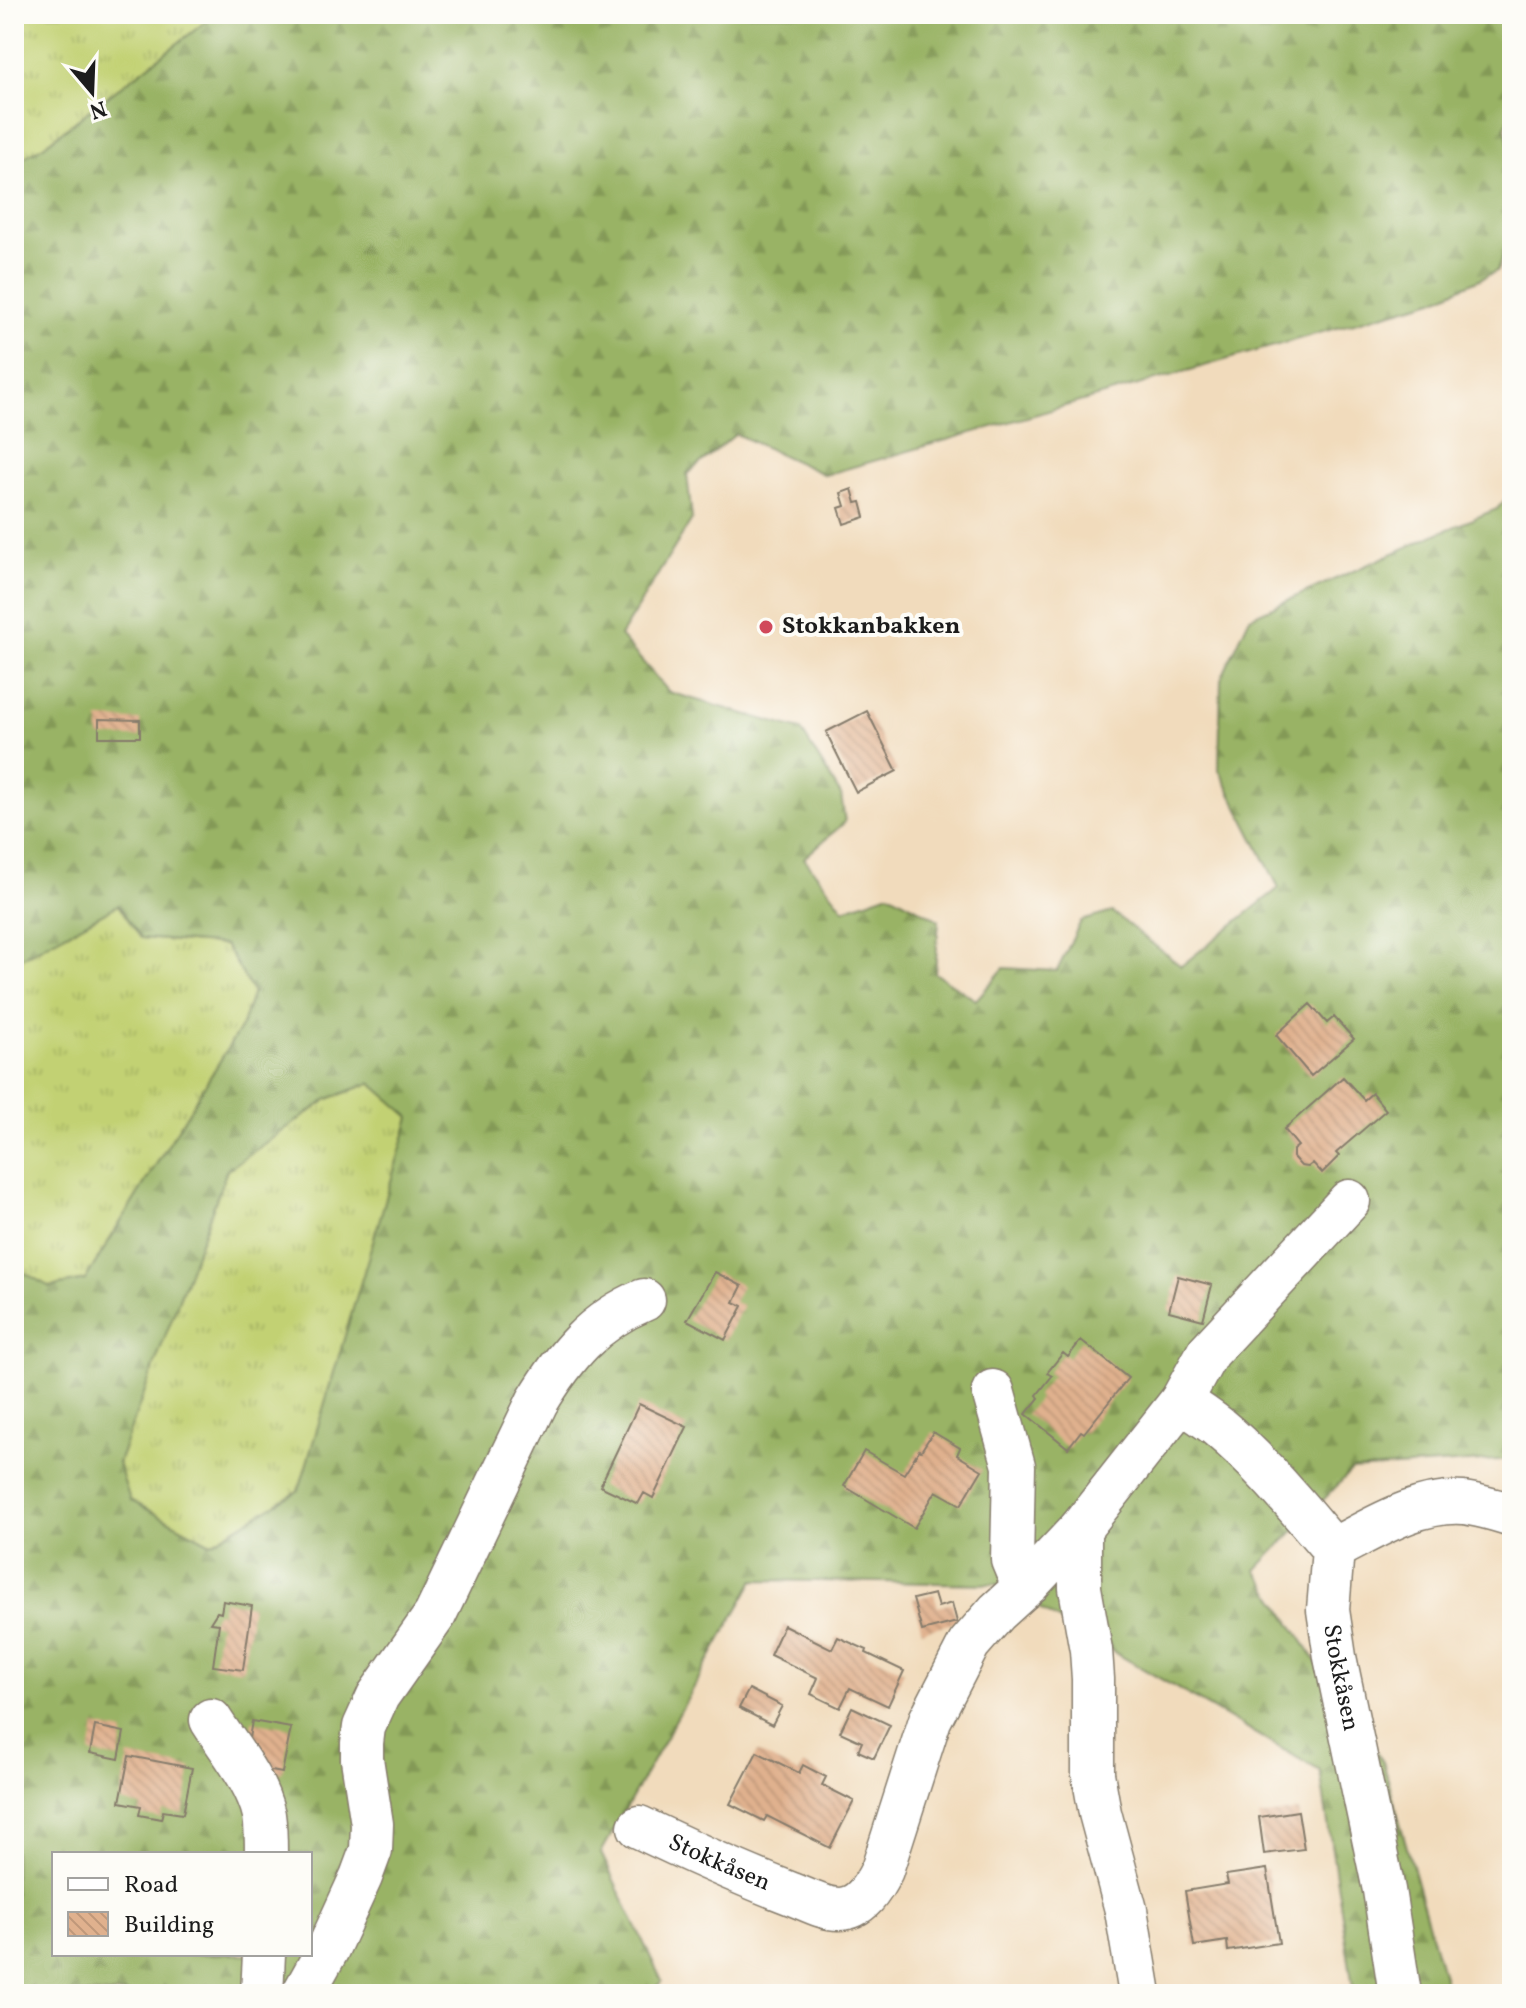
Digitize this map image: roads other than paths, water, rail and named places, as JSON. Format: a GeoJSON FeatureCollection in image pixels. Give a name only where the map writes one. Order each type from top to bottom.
{"type":"FeatureCollection","features":[{"type":"Feature","properties":{"kind":"street","name":"Stokkåsen"},"geometry":{"type":"LineString","coordinates":[[639,1827],[737,1873],[825,1906],[840,1909],[859,1903],[873,1888],[882,1870],[930,1720],[969,1644],[1080,1529],[1181,1401],[1208,1352],[1349,1201]]}},
{"type":"Feature","properties":{"kind":"street"},"geometry":{"type":"LineString","coordinates":[[303,1994],[341,1920],[371,1850],[372,1824],[362,1743],[364,1727],[378,1696],[435,1615],[537,1402],[553,1376],[606,1319],[644,1300]]}},
{"type":"Feature","properties":{"kind":"street"},"geometry":{"type":"LineString","coordinates":[[993,1391],[1014,1466],[1012,1560],[1017,1572],[1029,1583]]}},
{"type":"Feature","properties":{"kind":"street"},"geometry":{"type":"LineString","coordinates":[[1181,1401],[1247,1453],[1279,1485],[1333,1549],[1410,1511],[1434,1504],[1462,1503],[1512,1515]]}},
{"type":"Feature","properties":{"kind":"street"},"geometry":{"type":"LineString","coordinates":[[1080,1529],[1080,1588],[1093,1679],[1093,1774],[1126,1910],[1140,1994]]}},
{"type":"Feature","properties":{"kind":"street","name":"Stokkåsen"},"geometry":{"type":"LineString","coordinates":[[1333,1549],[1328,1610],[1335,1657],[1384,1890],[1400,1994]]}},
{"type":"Feature","properties":{"kind":"street"},"geometry":{"type":"LineString","coordinates":[[211,1720],[258,1796],[264,1818],[266,1852]]}},
{"type":"Feature","properties":{"kind":"street"},"geometry":{"type":"LineString","coordinates":[[262,1994],[264,1956]]}},
{"type":"Feature","properties":{"kind":"place","name":"Stokkanbakken"},"geometry":{"type":"Point","coordinates":[766,627]}}]}
